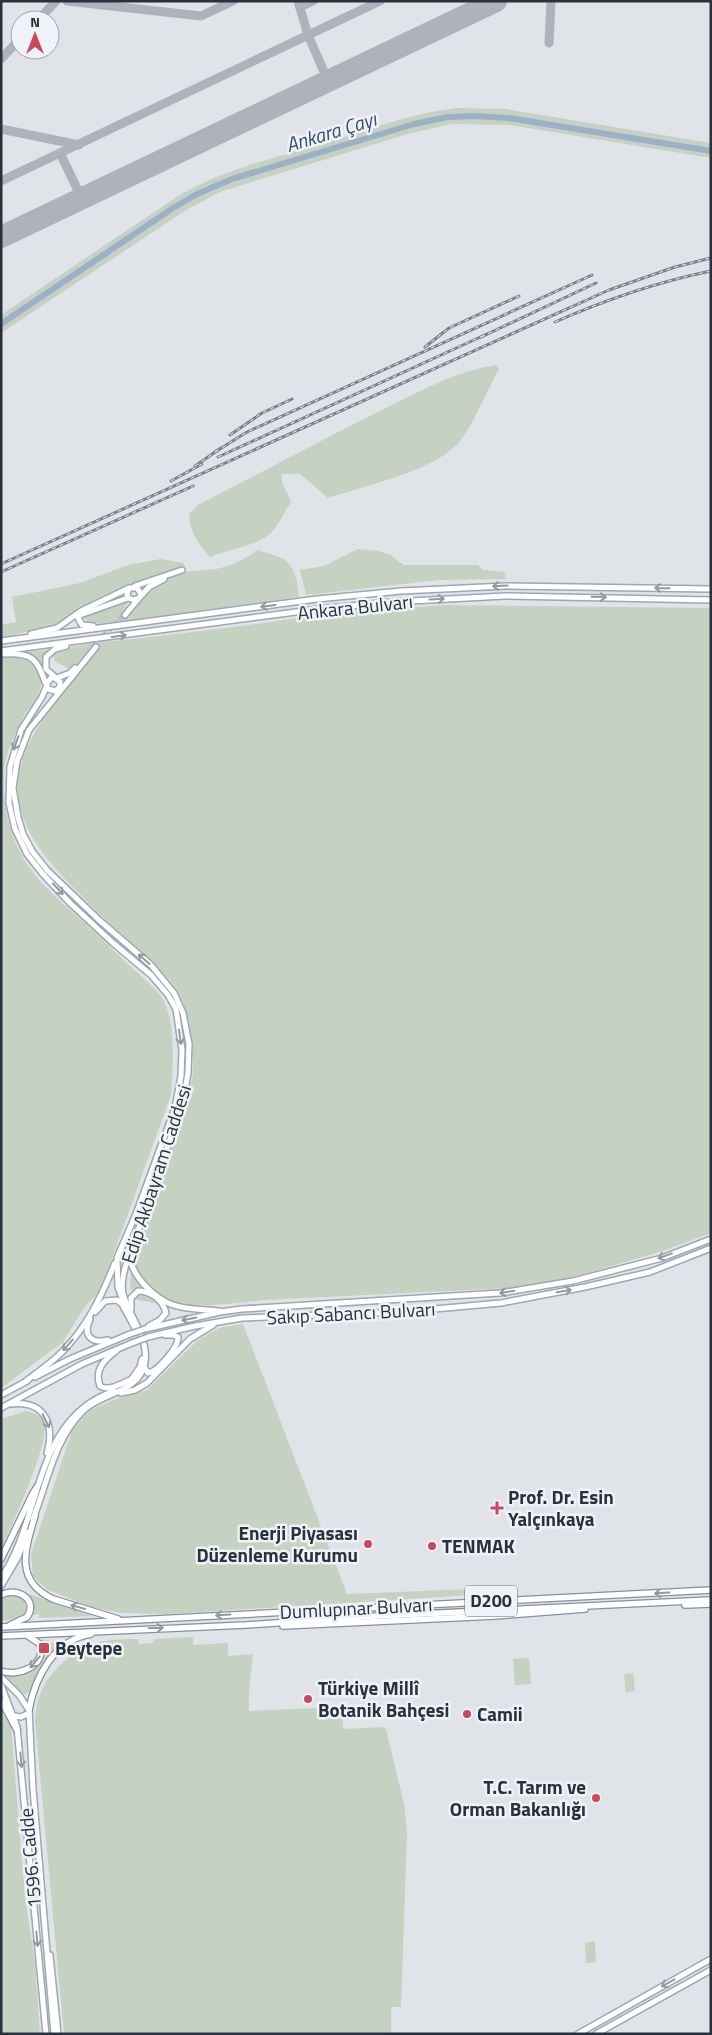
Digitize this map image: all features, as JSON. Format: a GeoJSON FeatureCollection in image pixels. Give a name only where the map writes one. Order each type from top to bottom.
{"type":"FeatureCollection","features":[{"type":"Feature","properties":{"kind":"highway"},"geometry":{"type":"LineString","coordinates":[[1,1559],[32,1493],[37,1487]]}},
{"type":"Feature","properties":{"kind":"highway"},"geometry":{"type":"LineString","coordinates":[[35,1516],[25,1554],[25,1567],[32,1583],[45,1595],[53,1599],[125,1620]]}},
{"type":"Feature","properties":{"kind":"highway","name":"Dumlupınar Bulvarı"},"geometry":{"type":"LineString","coordinates":[[3,1627],[711,1590]]}},
{"type":"Feature","properties":{"kind":"highway"},"geometry":{"type":"LineString","coordinates":[[1,1595],[13,1592],[21,1593],[29,1601],[31,1607],[27,1617],[3,1627]]}},
{"type":"Feature","properties":{"kind":"highway"},"geometry":{"type":"LineString","coordinates":[[1,1636],[246,1625],[262,1628],[556,1612],[594,1606],[711,1600]]}},
{"type":"Feature","properties":{"kind":"highway"},"geometry":{"type":"LineString","coordinates":[[660,1603],[711,1604]]}},
{"type":"Feature","properties":{"kind":"highway"},"geometry":{"type":"LineString","coordinates":[[29,1711],[34,1688],[54,1655],[76,1638],[108,1630]]}},
{"type":"Feature","properties":{"kind":"highway"},"geometry":{"type":"LineString","coordinates":[[1,1671],[12,1673],[24,1672],[39,1658],[42,1651],[40,1644],[26,1635]]}},
{"type":"Feature","properties":{"kind":"highway"},"geometry":{"type":"LineString","coordinates":[[1,1700],[17,1730]]}},
{"type":"Feature","properties":{"kind":"main road"},"geometry":{"type":"LineString","coordinates":[[1,641],[57,628],[80,612],[131,588],[182,570],[150,587],[135,598],[80,615],[78,618],[79,623],[86,626],[114,626]]}},
{"type":"Feature","properties":{"kind":"main road","name":"Ankara Bulvarı"},"geometry":{"type":"LineString","coordinates":[[1,641],[401,591],[505,586],[711,589]]}},
{"type":"Feature","properties":{"kind":"main road"},"geometry":{"type":"LineString","coordinates":[[131,588],[127,594],[135,598]]}},
{"type":"Feature","properties":{"kind":"main road"},"geometry":{"type":"LineString","coordinates":[[124,615],[140,590],[131,588]]}},
{"type":"Feature","properties":{"kind":"main road","name":"Ankara Bulvarı"},"geometry":{"type":"LineString","coordinates":[[1,653],[319,609],[392,602],[505,596],[711,600]]}},
{"type":"Feature","properties":{"kind":"main road"},"geometry":{"type":"LineString","coordinates":[[1,653],[18,653],[27,656],[40,667],[50,690],[55,691],[60,690],[60,682],[46,669],[44,660],[47,654],[62,647],[93,640]]}},
{"type":"Feature","properties":{"kind":"main road","name":"Edip Akbayram Caddesi"},"geometry":{"type":"LineString","coordinates":[[132,1379],[140,1367],[143,1357],[136,1327],[119,1293],[116,1271],[117,1258],[136,1214],[175,1108],[181,1076],[182,1050],[175,1007],[152,975],[106,936],[42,873],[27,854],[15,829],[9,803],[10,767],[21,730],[42,697],[49,679],[73,671],[95,647],[28,730],[17,761],[13,788],[23,834],[32,851],[47,870],[99,920],[151,965],[174,993],[183,1013],[189,1044],[188,1073],[183,1102],[125,1264],[122,1286],[124,1296],[146,1350],[144,1367]]}},
{"type":"Feature","properties":{"kind":"main road","name":"Sakıp Sabancı Bulvarı"},"geometry":{"type":"LineString","coordinates":[[1,1395],[70,1359],[145,1329],[227,1311],[500,1293],[573,1282],[662,1258],[711,1238]]}},
{"type":"Feature","properties":{"kind":"main road"},"geometry":{"type":"LineString","coordinates":[[131,1247],[130,1256],[134,1271],[167,1303],[185,1308],[227,1311]]}},
{"type":"Feature","properties":{"kind":"main road","name":"Sakıp Sabancı Bulvarı"},"geometry":{"type":"LineString","coordinates":[[3,1407],[82,1364],[132,1343],[219,1321],[242,1318],[401,1312],[500,1303],[585,1287],[650,1272],[711,1248]]}},
{"type":"Feature","properties":{"kind":"main road"},"geometry":{"type":"LineString","coordinates":[[26,1381],[61,1353],[81,1330],[101,1295],[117,1258]]}},
{"type":"Feature","properties":{"kind":"main road"},"geometry":{"type":"LineString","coordinates":[[136,1327],[130,1305],[131,1298],[138,1292],[150,1293],[162,1304],[166,1313],[162,1318],[145,1329]]}},
{"type":"Feature","properties":{"kind":"main road"},"geometry":{"type":"LineString","coordinates":[[128,1335],[100,1342],[91,1339],[88,1332],[88,1323],[102,1304],[113,1299],[119,1302],[136,1327]]}},
{"type":"Feature","properties":{"kind":"main road"},"geometry":{"type":"LineString","coordinates":[[106,1397],[143,1386],[190,1340],[219,1321]]}},
{"type":"Feature","properties":{"kind":"main road"},"geometry":{"type":"LineString","coordinates":[[1,1586],[18,1557],[35,1516],[50,1468],[65,1434],[87,1407],[130,1386],[144,1367],[148,1373],[154,1372],[175,1349],[179,1341],[173,1335],[150,1337]]}},
{"type":"Feature","properties":{"kind":"main road"},"geometry":{"type":"LineString","coordinates":[[122,1347],[101,1364],[98,1376],[99,1384],[103,1388],[110,1388],[132,1379]]}},
{"type":"Feature","properties":{"kind":"main road"},"geometry":{"type":"LineString","coordinates":[[1,1578],[15,1553],[37,1487],[54,1444],[80,1409],[95,1398],[120,1388],[132,1379]]}},
{"type":"Feature","properties":{"kind":"main road"},"geometry":{"type":"LineString","coordinates":[[3,1407],[17,1404],[28,1405],[38,1410],[46,1419],[50,1434],[44,1470]]}},
{"type":"Feature","properties":{"kind":"main road"},"geometry":{"type":"LineString","coordinates":[[1,1677],[23,1702],[29,1711],[22,1716],[13,1713],[15,1706],[23,1702]]}},
{"type":"Feature","properties":{"kind":"main road","name":"1596. Cadde"},"geometry":{"type":"LineString","coordinates":[[1,1685],[13,1713],[17,1730],[46,2034]]}},
{"type":"Feature","properties":{"kind":"main road","name":"1596. Cadde"},"geometry":{"type":"LineString","coordinates":[[29,1711],[33,1789],[54,2034]]}},
{"type":"Feature","properties":{"kind":"main road","name":"1596. Cadde"},"geometry":{"type":"LineString","coordinates":[[48,1947],[53,1968],[58,2034]]}},
{"type":"Feature","properties":{"kind":"main road"},"geometry":{"type":"LineString","coordinates":[[578,2034],[711,1959]]}},
{"type":"Feature","properties":{"kind":"main road"},"geometry":{"type":"LineString","coordinates":[[596,2034],[711,1970]]}},
{"type":"Feature","properties":{"kind":"green space"},"geometry":{"type":"Polygon","coordinates":[[[456,108],[505,109],[711,143],[711,158],[510,125],[452,124],[411,133],[220,192],[186,210],[1,333],[1,315],[175,198],[209,180],[264,161],[403,119],[456,108]]]}},
{"type":"Feature","properties":{"kind":"green space"},"geometry":{"type":"Polygon","coordinates":[[[496,365],[499,369],[468,429],[453,448],[439,458],[402,475],[328,498],[300,474],[282,474],[283,485],[291,502],[275,529],[266,537],[251,544],[210,557],[195,537],[189,514],[198,505],[425,389],[467,372],[496,365]]]}},
{"type":"Feature","properties":{"kind":"green space"},"geometry":{"type":"Polygon","coordinates":[[[358,549],[389,554],[404,565],[478,565],[483,570],[504,572],[506,579],[439,580],[306,595],[300,570],[324,566],[358,549]]]}},
{"type":"Feature","properties":{"kind":"green space"},"geometry":{"type":"Polygon","coordinates":[[[258,550],[278,557],[290,565],[295,574],[299,597],[124,621],[90,624],[84,618],[126,600],[128,603],[121,614],[128,615],[152,590],[174,576],[186,572],[212,570],[227,566],[258,550]]]}},
{"type":"Feature","properties":{"kind":"green space"},"geometry":{"type":"Polygon","coordinates":[[[161,559],[183,563],[185,567],[135,583],[99,599],[54,625],[1,638],[1,625],[16,622],[12,597],[80,583],[128,565],[161,559]]]}},
{"type":"Feature","properties":{"kind":"green space"},"geometry":{"type":"Polygon","coordinates":[[[447,605],[711,608],[711,1233],[660,1252],[581,1275],[529,1287],[265,1300],[200,1306],[167,1304],[135,1299],[130,1285],[132,1265],[189,1094],[193,1071],[191,1042],[184,1003],[171,983],[160,970],[62,876],[39,848],[23,817],[18,783],[26,749],[54,703],[98,647],[93,647],[71,670],[56,662],[51,653],[85,644],[219,629],[297,618],[316,612],[447,605]]]}},
{"type":"Feature","properties":{"kind":"green space"},"geometry":{"type":"Polygon","coordinates":[[[48,650],[43,660],[46,670],[51,676],[47,680],[39,663],[24,652],[48,650]]]}},
{"type":"Feature","properties":{"kind":"green space"},"geometry":{"type":"Polygon","coordinates":[[[1,657],[27,660],[39,670],[41,677],[38,695],[19,726],[5,763],[5,804],[15,842],[31,869],[51,893],[148,983],[164,1001],[168,1011],[172,1035],[173,1060],[171,1095],[101,1289],[84,1308],[63,1342],[1,1388],[1,657]]]}},
{"type":"Feature","properties":{"kind":"green space"},"geometry":{"type":"Polygon","coordinates":[[[243,1324],[347,1594],[474,1589],[473,1595],[168,1614],[122,1613],[91,1607],[46,1589],[33,1576],[31,1554],[72,1431],[90,1410],[116,1399],[147,1390],[199,1339],[219,1328],[243,1324]]]}},
{"type":"Feature","properties":{"kind":"green space"},"geometry":{"type":"Polygon","coordinates":[[[26,1411],[41,1418],[44,1423],[45,1433],[36,1466],[1,1550],[1,1419],[26,1411]]]}},
{"type":"Feature","properties":{"kind":"green space"},"geometry":{"type":"Polygon","coordinates":[[[29,1594],[94,1616],[39,1618],[39,1614],[32,1615],[33,1606],[29,1594]]]}},
{"type":"Feature","properties":{"kind":"green space"},"geometry":{"type":"Polygon","coordinates":[[[9,1596],[21,1598],[25,1602],[27,1609],[22,1618],[1,1621],[1,1599],[9,1596]]]}},
{"type":"Feature","properties":{"kind":"green space"},"geometry":{"type":"Polygon","coordinates":[[[193,1637],[193,1645],[228,1643],[228,1656],[253,1654],[249,1711],[342,1707],[343,1729],[383,1727],[386,1729],[404,1804],[407,1832],[401,2007],[391,2007],[391,2034],[64,2034],[35,1721],[39,1698],[46,1682],[58,1667],[74,1654],[91,1645],[114,1640],[138,1639],[139,1644],[153,1643],[154,1639],[193,1637]]]}},
{"type":"Feature","properties":{"kind":"green space"},"geometry":{"type":"Polygon","coordinates":[[[38,1640],[49,1640],[49,1643],[63,1643],[42,1665],[29,1692],[23,1695],[1,1673],[22,1673],[36,1666],[39,1659],[38,1640]]]}},
{"type":"Feature","properties":{"kind":"green space"},"geometry":{"type":"Polygon","coordinates":[[[529,1658],[531,1684],[515,1685],[513,1659],[529,1658]]]}},
{"type":"Feature","properties":{"kind":"green space"},"geometry":{"type":"Polygon","coordinates":[[[633,1673],[635,1691],[626,1692],[624,1674],[633,1673]]]}},
{"type":"Feature","properties":{"kind":"green space"},"geometry":{"type":"Polygon","coordinates":[[[1,1703],[11,1727],[25,1897],[35,1963],[40,2034],[1,2034],[1,1703]]]}},
{"type":"Feature","properties":{"kind":"green space"},"geometry":{"type":"Polygon","coordinates":[[[595,1941],[596,1962],[586,1963],[585,1943],[595,1941]]]}},
{"type":"Feature","properties":{"kind":"waterway","name":"Ankara Çayı"},"geometry":{"type":"LineString","coordinates":[[1,324],[173,208],[197,194],[232,179],[414,124],[448,117],[509,118],[711,151]]}},
{"type":"Feature","properties":{"kind":"taxiway"},"geometry":{"type":"LineString","coordinates":[[47,10],[56,1]]}},
{"type":"Feature","properties":{"kind":"taxiway"},"geometry":{"type":"LineString","coordinates":[[67,1],[201,16],[233,1]]}},
{"type":"Feature","properties":{"kind":"taxiway"},"geometry":{"type":"LineString","coordinates":[[298,1],[308,35],[328,81]]}},
{"type":"Feature","properties":{"kind":"taxiway"},"geometry":{"type":"LineString","coordinates":[[300,7],[313,1]]}},
{"type":"Feature","properties":{"kind":"taxiway"},"geometry":{"type":"LineString","coordinates":[[1,181],[380,1]]}},
{"type":"Feature","properties":{"kind":"taxiway"},"geometry":{"type":"LineString","coordinates":[[549,43],[551,1]]}},
{"type":"Feature","properties":{"kind":"taxiway"},"geometry":{"type":"LineString","coordinates":[[1,59],[10,50]]}},
{"type":"Feature","properties":{"kind":"taxiway"},"geometry":{"type":"LineString","coordinates":[[1,129],[79,145]]}},
{"type":"Feature","properties":{"kind":"taxiway"},"geometry":{"type":"LineString","coordinates":[[60,153],[82,199]]}},
{"type":"Feature","properties":{"kind":"runway"},"geometry":{"type":"LineString","coordinates":[[1,237],[496,1]]}},
{"type":"Feature","properties":{"kind":"tunnel"},"geometry":{"type":"LineString","coordinates":[[93,647],[123,615]]}},
{"type":"Feature","properties":{"kind":"railway"},"geometry":{"type":"LineString","coordinates":[[1,564],[609,290],[675,267],[711,258]]}},
{"type":"Feature","properties":{"kind":"railway"},"geometry":{"type":"LineString","coordinates":[[555,322],[632,292],[711,271]]}},
{"type":"Feature","properties":{"kind":"railway"},"geometry":{"type":"LineString","coordinates":[[215,452],[247,432],[592,275]]}},
{"type":"Feature","properties":{"kind":"railway"},"geometry":{"type":"LineString","coordinates":[[481,337],[596,283]]}},
{"type":"Feature","properties":{"kind":"railway"},"geometry":{"type":"LineString","coordinates":[[425,347],[449,328],[519,296]]}},
{"type":"Feature","properties":{"kind":"railway"},"geometry":{"type":"LineString","coordinates":[[218,457],[487,334]]}},
{"type":"Feature","properties":{"kind":"railway"},"geometry":{"type":"LineString","coordinates":[[230,435],[262,413],[292,399]]}},
{"type":"Feature","properties":{"kind":"railway"},"geometry":{"type":"LineString","coordinates":[[195,466],[221,448]]}},
{"type":"Feature","properties":{"kind":"railway"},"geometry":{"type":"LineString","coordinates":[[171,481],[202,464]]}},
{"type":"Feature","properties":{"kind":"railway"},"geometry":{"type":"LineString","coordinates":[[1,572],[193,486]]}},
{"type":"Feature","properties":{"kind":"place","name":"Prof. Dr. Esin Yalçınkaya"},"geometry":{"type":"Point","coordinates":[497,1508]}},
{"type":"Feature","properties":{"kind":"place","name":"Enerji Piyasası Düzenleme Kurumu"},"geometry":{"type":"Point","coordinates":[368,1544]}},
{"type":"Feature","properties":{"kind":"place","name":"TENMAK"},"geometry":{"type":"Point","coordinates":[432,1546]}},
{"type":"Feature","properties":{"kind":"place","name":"Beytepe"},"geometry":{"type":"Point","coordinates":[44,1648]}},
{"type":"Feature","properties":{"kind":"place","name":"Türkiye Millî Botanik Bahçesi"},"geometry":{"type":"Point","coordinates":[308,1699]}},
{"type":"Feature","properties":{"kind":"place","name":"Camii"},"geometry":{"type":"Point","coordinates":[467,1714]}},
{"type":"Feature","properties":{"kind":"place","name":"T.C. Tarım ve Orman Bakanlığı"},"geometry":{"type":"Point","coordinates":[596,1798]}}]}
